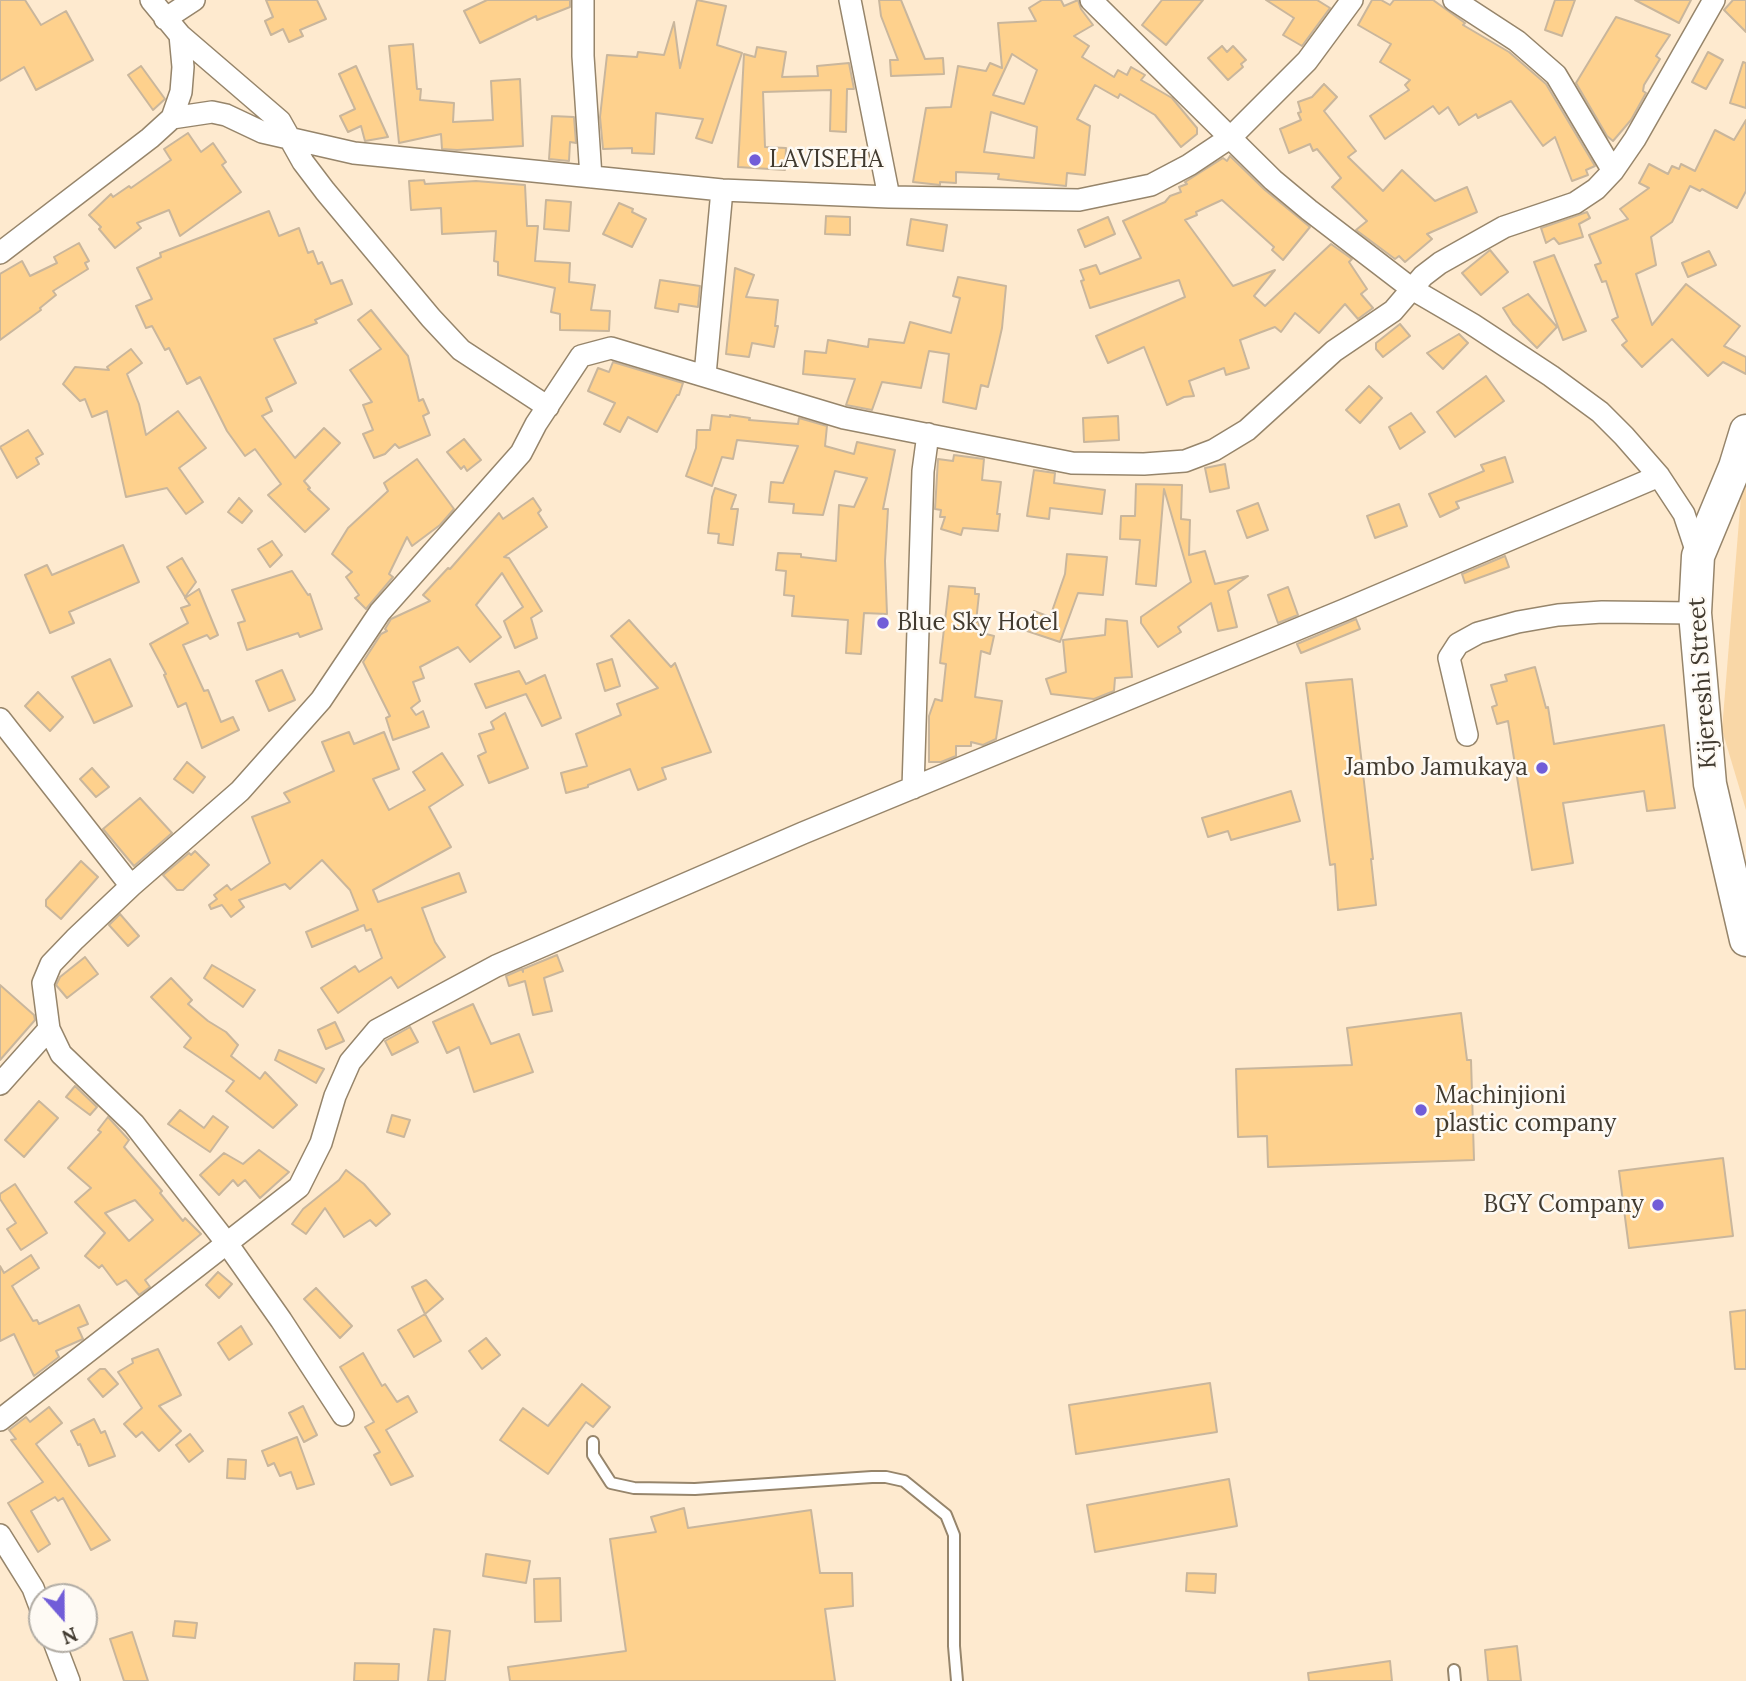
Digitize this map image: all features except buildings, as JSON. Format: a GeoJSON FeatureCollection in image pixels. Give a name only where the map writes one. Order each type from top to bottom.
{"type":"FeatureCollection","features":[{"type":"Feature","properties":{"kind":"street"},"geometry":{"type":"LineString","coordinates":[[151,0],[180,35],[280,121],[325,191],[461,350],[548,407]]}},
{"type":"Feature","properties":{"kind":"street"},"geometry":{"type":"LineString","coordinates":[[165,19],[194,0]]}},
{"type":"Feature","properties":{"kind":"street"},"geometry":{"type":"LineString","coordinates":[[583,0],[583,57],[591,177]]}},
{"type":"Feature","properties":{"kind":"street"},"geometry":{"type":"LineString","coordinates":[[850,0],[889,197]]}},
{"type":"Feature","properties":{"kind":"street"},"geometry":{"type":"LineString","coordinates":[[1091,0],[1273,180],[1357,248],[1412,289],[1484,331],[1600,412],[1625,436],[1659,476],[1684,514],[1698,556]]}},
{"type":"Feature","properties":{"kind":"street"},"geometry":{"type":"LineString","coordinates":[[172,118],[212,112],[226,115],[262,132],[354,153],[722,190],[1079,201],[1151,185],[1189,165],[1231,137],[1307,61],[1352,0]]}},
{"type":"Feature","properties":{"kind":"street"},"geometry":{"type":"LineString","coordinates":[[1454,0],[1517,41],[1556,75],[1614,171]]}},
{"type":"Feature","properties":{"kind":"street"},"geometry":{"type":"LineString","coordinates":[[343,1415],[226,1242],[134,1124],[61,1054],[49,1029],[43,984],[51,964],[131,886],[240,791],[321,700],[380,612],[521,453],[582,356],[611,348],[844,418],[1072,463],[1144,464],[1185,461],[1214,450],[1247,430],[1334,351],[1393,311],[1423,276],[1440,263],[1504,227],[1575,203],[1596,189],[1614,171],[1635,139],[1714,0]]}},
{"type":"Feature","properties":{"kind":"street"},"geometry":{"type":"LineString","coordinates":[[0,252],[150,138],[172,118],[181,92],[183,67],[180,35]]}},
{"type":"Feature","properties":{"kind":"street"},"geometry":{"type":"LineString","coordinates":[[705,375],[722,190]]}},
{"type":"Feature","properties":{"kind":"street","name":"Kijereshi Street"},"geometry":{"type":"LineString","coordinates":[[1746,431],[1735,467],[1698,556],[1695,613],[1710,784],[1746,940]]}},
{"type":"Feature","properties":{"kind":"street"},"geometry":{"type":"LineString","coordinates":[[913,788],[923,471],[928,434]]}},
{"type":"Feature","properties":{"kind":"street"},"geometry":{"type":"LineString","coordinates":[[0,1420],[299,1187],[321,1143],[335,1096],[350,1062],[377,1030],[496,966],[913,788],[1659,476]]}},
{"type":"Feature","properties":{"kind":"street"},"geometry":{"type":"LineString","coordinates":[[1467,735],[1449,658],[1458,644],[1478,633],[1558,615],[1602,612],[1695,613]]}},
{"type":"Feature","properties":{"kind":"street"},"geometry":{"type":"LineString","coordinates":[[0,719],[131,886]]}},
{"type":"Feature","properties":{"kind":"street"},"geometry":{"type":"LineString","coordinates":[[0,1084],[49,1029]]}},
{"type":"Feature","properties":{"kind":"street"},"geometry":{"type":"LineString","coordinates":[[0,1535],[30,1583]]}},
{"type":"Feature","properties":{"kind":"street"},"geometry":{"type":"LineString","coordinates":[[58,1653],[69,1681]]}},
{"type":"Feature","properties":{"kind":"lane"},"geometry":{"type":"LineString","coordinates":[[593,1442],[593,1455],[611,1483],[634,1488],[695,1489],[872,1477],[904,1481],[946,1515],[954,1535],[954,1646],[957,1681]]}},
{"type":"Feature","properties":{"kind":"shaded area"},"geometry":{"type":"Polygon","coordinates":[[[1746,476],[1746,810],[1722,730],[1741,496],[1746,476]]]}},
{"type":"Feature","properties":{"kind":"place","name":"LAVISEHA"},"geometry":{"type":"Point","coordinates":[755,160]}},
{"type":"Feature","properties":{"kind":"place","name":"Blue Sky Hotel"},"geometry":{"type":"Point","coordinates":[883,623]}},
{"type":"Feature","properties":{"kind":"place","name":"Jambo Jamukaya"},"geometry":{"type":"Point","coordinates":[1542,768]}},
{"type":"Feature","properties":{"kind":"place","name":"Machinjioni plastic company"},"geometry":{"type":"Point","coordinates":[1421,1110]}},
{"type":"Feature","properties":{"kind":"place","name":"BGY Company"},"geometry":{"type":"Point","coordinates":[1658,1205]}}]}
